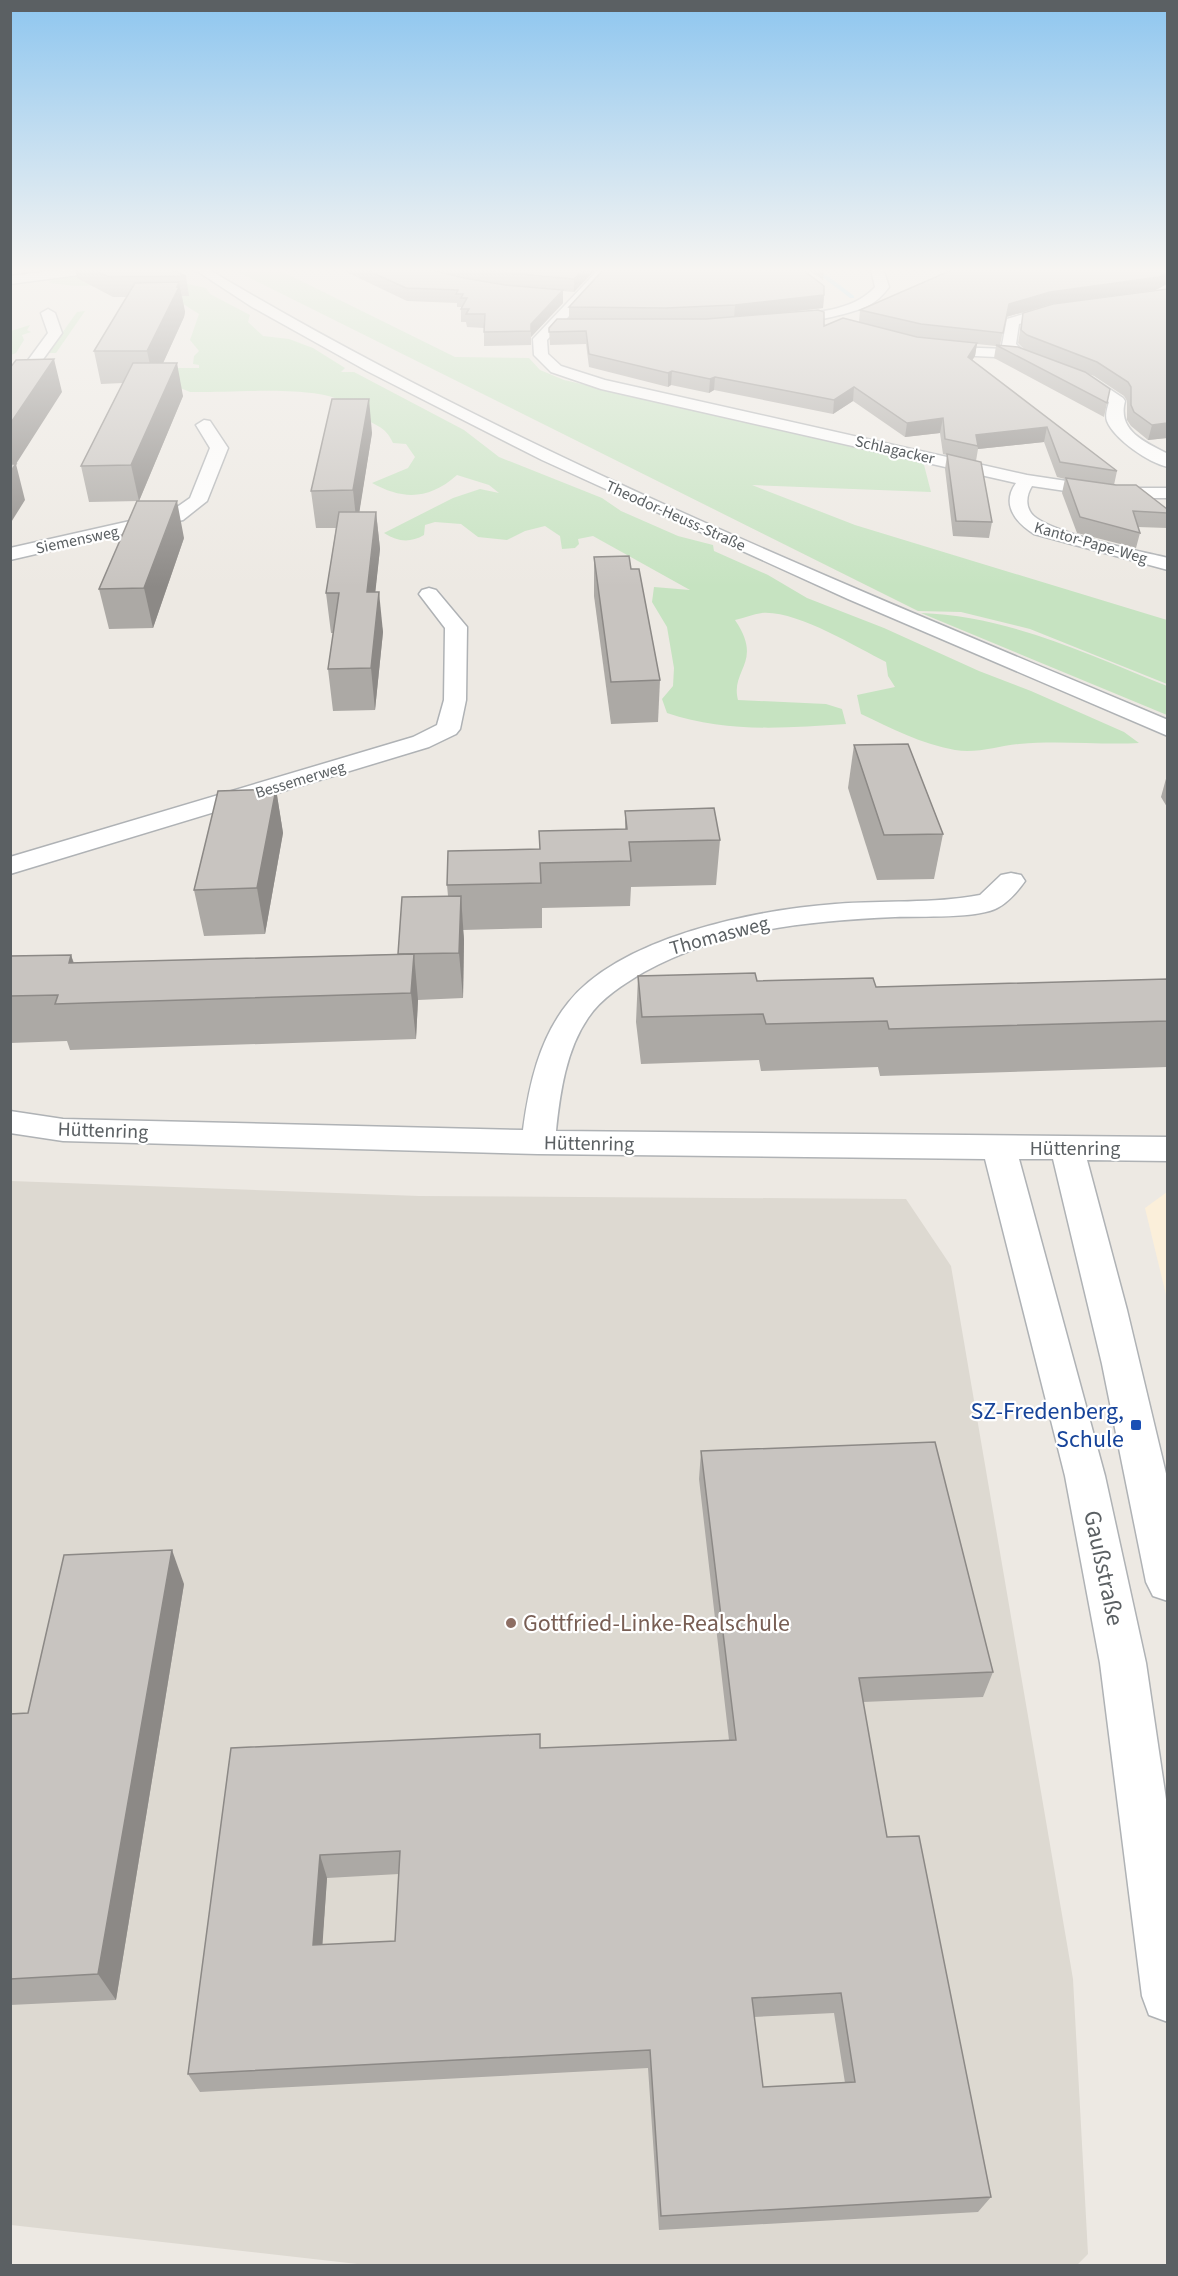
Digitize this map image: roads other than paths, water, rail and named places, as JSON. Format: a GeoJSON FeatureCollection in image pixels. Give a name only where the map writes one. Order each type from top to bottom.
{"type":"FeatureCollection","features":[{"type":"Feature","properties":{"kind":"street","name":"Theodor-Heuss-Straße"},"geometry":{"type":"LineString","coordinates":[[384,375],[510,440],[825,583],[1167,729]]}},
{"type":"Feature","properties":{"kind":"street","name":"Schlagacker"},"geometry":{"type":"LineString","coordinates":[[575,375],[601,384],[1027,480],[1113,493],[1167,493]]}},
{"type":"Feature","properties":{"kind":"street"},"geometry":{"type":"LineString","coordinates":[[1073,375],[1088,381],[1117,401],[1114,415],[1116,424],[1138,445],[1167,462]]}},
{"type":"Feature","properties":{"kind":"street","name":"Siemensweg"},"geometry":{"type":"LineString","coordinates":[[10,554],[176,516],[198,501],[219,448],[204,425]]}},
{"type":"Feature","properties":{"kind":"street","name":"Kantor-Pape-Weg"},"geometry":{"type":"LineString","coordinates":[[1027,480],[1019,489],[1019,501],[1021,516],[1028,523],[1041,530],[1167,564]]}},
{"type":"Feature","properties":{"kind":"street","name":"Bessemerweg"},"geometry":{"type":"LineString","coordinates":[[10,866],[421,742],[448,729],[455,700],[456,627],[429,594]]}},
{"type":"Feature","properties":{"kind":"street","name":"Thomasweg"},"geometry":{"type":"LineString","coordinates":[[538,1142],[542,1106],[551,1069],[561,1040],[573,1017],[603,986],[637,963],[662,950],[694,939],[783,919],[836,912],[967,906],[988,902],[1011,881]]}},
{"type":"Feature","properties":{"kind":"street","name":"Hüttenring"},"geometry":{"type":"LineString","coordinates":[[10,1122],[63,1130],[538,1142],[1167,1149]]}},
{"type":"Feature","properties":{"kind":"street","name":"Gaußstraße"},"geometry":{"type":"LineString","coordinates":[[999,1148],[1085,1476],[1123,1663],[1167,1996]]}},
{"type":"Feature","properties":{"kind":"street"},"geometry":{"type":"LineString","coordinates":[[1067,1148],[1099,1262],[1136,1425],[1167,1582]]}},
{"type":"Feature","properties":{"kind":"place","name":"SZ-Fredenberg, Schule"},"geometry":{"type":"Point","coordinates":[1136,1425]}},
{"type":"Feature","properties":{"kind":"place","name":"Gottfried-Linke-Realschule"},"geometry":{"type":"Point","coordinates":[511,1623]}}]}
